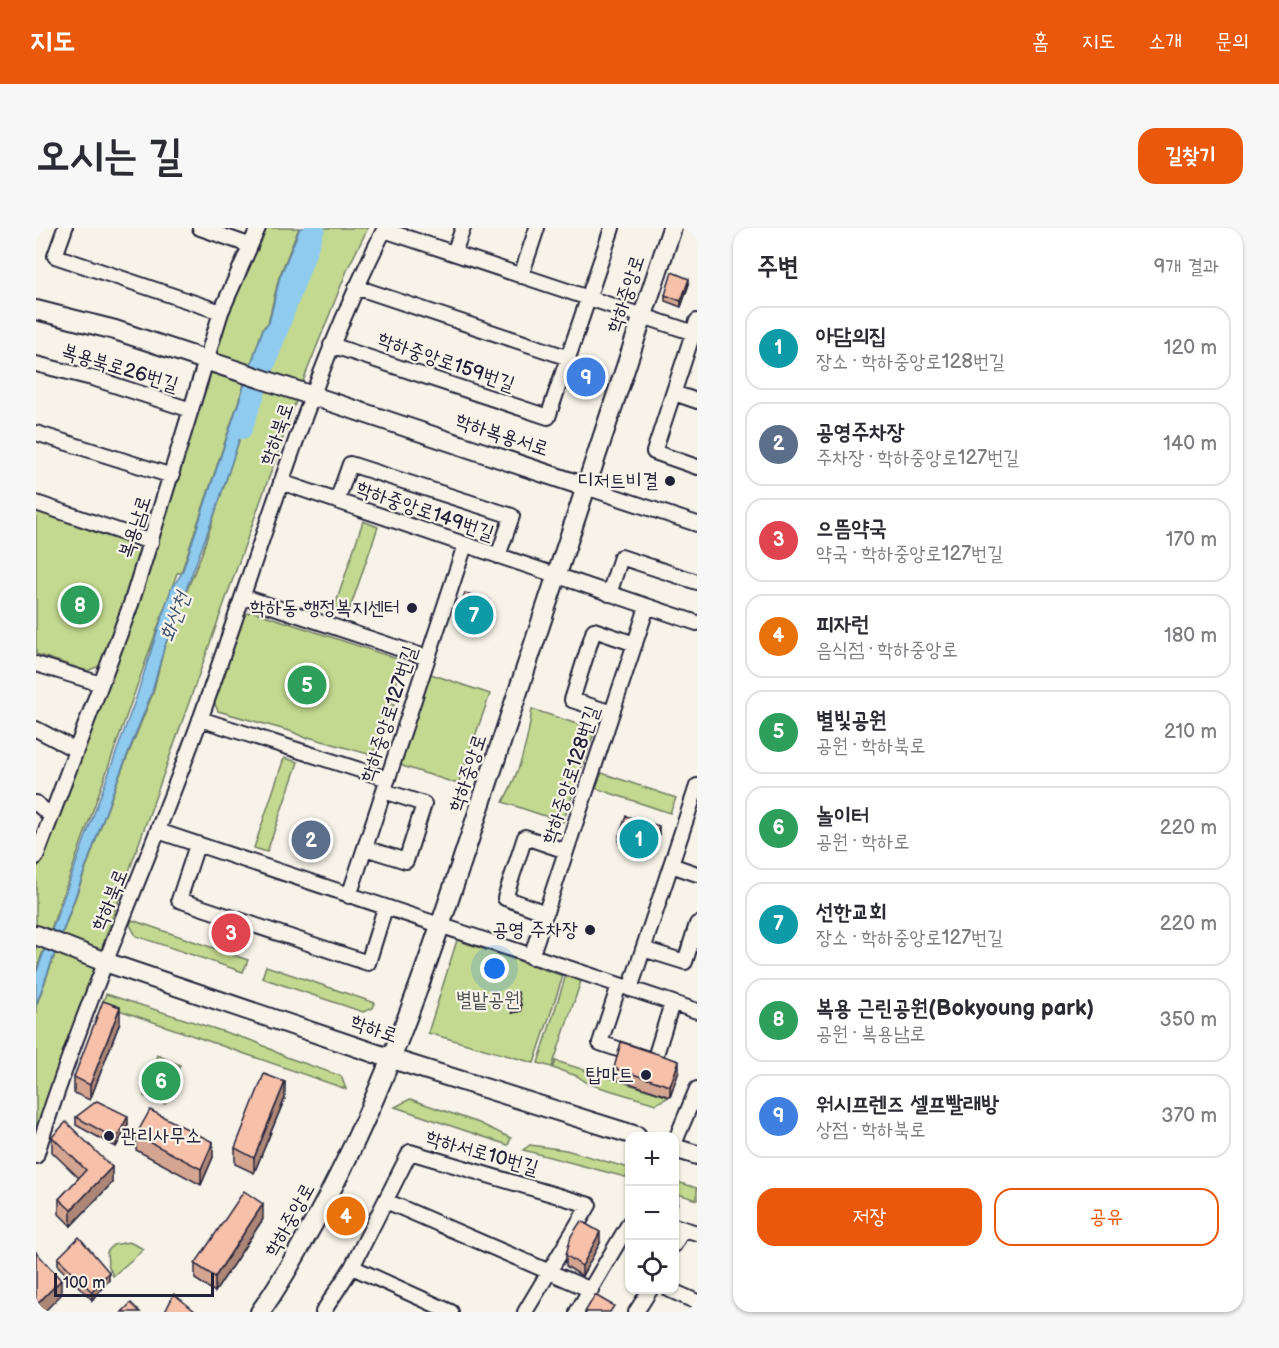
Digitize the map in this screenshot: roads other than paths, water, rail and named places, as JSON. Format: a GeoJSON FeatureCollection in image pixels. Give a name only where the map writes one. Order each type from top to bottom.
{"type":"FeatureCollection","features":[{"type":"Feature","properties":{"kind":"street"},"geometry":{"type":"LineString","coordinates":[[65,228],[55,256],[221,312]]}},
{"type":"Feature","properties":{"kind":"street"},"geometry":{"type":"LineString","coordinates":[[200,228],[249,245]]}},
{"type":"Feature","properties":{"kind":"street","name":"복용남로"},"geometry":{"type":"LineString","coordinates":[[36,857],[151,542],[191,411],[210,362],[221,312],[258,228]]}},
{"type":"Feature","properties":{"kind":"street"},"geometry":{"type":"LineString","coordinates":[[454,253],[463,228]]}},
{"type":"Feature","properties":{"kind":"street"},"geometry":{"type":"LineString","coordinates":[[521,276],[537,228]]}},
{"type":"Feature","properties":{"kind":"street"},"geometry":{"type":"LineString","coordinates":[[356,287],[569,358],[612,228]]}},
{"type":"Feature","properties":{"kind":"street","name":"학하중앙로"},"geometry":{"type":"LineString","coordinates":[[260,1312],[287,1272],[332,1191],[375,1101],[392,1059],[440,927],[672,228]]}},
{"type":"Feature","properties":{"kind":"street"},"geometry":{"type":"LineString","coordinates":[[384,229],[642,316],[696,329],[654,452],[697,467]]}},
{"type":"Feature","properties":{"kind":"street","name":"학하북로"},"geometry":{"type":"LineString","coordinates":[[36,1156],[101,961],[158,831],[200,719],[244,597],[311,395],[356,287],[384,229]]}},
{"type":"Feature","properties":{"kind":"street"},"geometry":{"type":"LineString","coordinates":[[36,310],[116,330],[210,362]]}},
{"type":"Feature","properties":{"kind":"street","name":"학하중앙로159번길"},"geometry":{"type":"LineString","coordinates":[[332,345],[548,417],[569,358]]}},
{"type":"Feature","properties":{"kind":"street","name":"학하복용서로"},"geometry":{"type":"LineString","coordinates":[[210,362],[697,524]]}},
{"type":"Feature","properties":{"kind":"street","name":"복용북로26번길"},"geometry":{"type":"LineString","coordinates":[[36,364],[96,379],[191,411]]}},
{"type":"Feature","properties":{"kind":"street"},"geometry":{"type":"LineString","coordinates":[[674,393],[697,401]]}},
{"type":"Feature","properties":{"kind":"street"},"geometry":{"type":"LineString","coordinates":[[36,433],[172,476]]}},
{"type":"Feature","properties":{"kind":"street"},"geometry":{"type":"LineString","coordinates":[[337,501],[350,464],[512,516],[498,556]]}},
{"type":"Feature","properties":{"kind":"street","name":"학하중앙로149번길"},"geometry":{"type":"LineString","coordinates":[[281,482],[697,623]]}},
{"type":"Feature","properties":{"kind":"street"},"geometry":{"type":"LineString","coordinates":[[36,503],[151,542]]}},
{"type":"Feature","properties":{"kind":"street","name":"학하중앙로127번길"},"geometry":{"type":"LineString","coordinates":[[349,896],[465,545]]}},
{"type":"Feature","properties":{"kind":"street"},"geometry":{"type":"LineString","coordinates":[[609,594],[621,557],[697,582]]}},
{"type":"Feature","properties":{"kind":"street"},"geometry":{"type":"LineString","coordinates":[[244,597],[428,658]]}},
{"type":"Feature","properties":{"kind":"street","name":"학하중앙로128번길"},"geometry":{"type":"LineString","coordinates":[[531,957],[647,607]]}},
{"type":"Feature","properties":{"kind":"street"},"geometry":{"type":"LineString","coordinates":[[612,713],[572,700],[594,630],[635,644]]}},
{"type":"Feature","properties":{"kind":"street"},"geometry":{"type":"LineString","coordinates":[[36,664],[101,684]]}},
{"type":"Feature","properties":{"kind":"street"},"geometry":{"type":"LineString","coordinates":[[200,719],[386,785],[424,804],[406,861],[365,848]]}},
{"type":"Feature","properties":{"kind":"street"},"geometry":{"type":"LineString","coordinates":[[36,729],[76,750]]}},
{"type":"Feature","properties":{"kind":"street"},"geometry":{"type":"LineString","coordinates":[[672,1003],[654,1061],[600,1043],[643,949],[697,786]]}},
{"type":"Feature","properties":{"kind":"street"},"geometry":{"type":"LineString","coordinates":[[36,803],[51,816]]}},
{"type":"Feature","properties":{"kind":"street"},"geometry":{"type":"LineString","coordinates":[[158,831],[697,1011]]}},
{"type":"Feature","properties":{"kind":"street"},"geometry":{"type":"LineString","coordinates":[[546,913],[505,898],[525,837],[566,851]]}},
{"type":"Feature","properties":{"kind":"street"},"geometry":{"type":"LineString","coordinates":[[198,845],[179,900],[368,963],[385,908]]}},
{"type":"Feature","properties":{"kind":"street"},"geometry":{"type":"LineString","coordinates":[[671,865],[697,874]]}},
{"type":"Feature","properties":{"kind":"street"},"geometry":{"type":"LineString","coordinates":[[643,949],[685,962],[697,924]]}},
{"type":"Feature","properties":{"kind":"street","name":"학하로"},"geometry":{"type":"LineString","coordinates":[[36,934],[101,961],[392,1059],[625,1133]]}},
{"type":"Feature","properties":{"kind":"street"},"geometry":{"type":"LineString","coordinates":[[679,1134],[697,1089]]}},
{"type":"Feature","properties":{"kind":"street"},"geometry":{"type":"LineString","coordinates":[[679,1149],[697,1155]]}},
{"type":"Feature","properties":{"kind":"street","name":"학하서로10번길"},"geometry":{"type":"LineString","coordinates":[[386,1201],[410,1152],[590,1205],[550,1272]]}},
{"type":"Feature","properties":{"kind":"street"},"geometry":{"type":"LineString","coordinates":[[323,1312],[352,1268],[386,1201],[591,1290]]}},
{"type":"Feature","properties":{"kind":"street"},"geometry":{"type":"LineString","coordinates":[[577,1312],[625,1231]]}},
{"type":"Feature","properties":{"kind":"street"},"geometry":{"type":"LineString","coordinates":[[352,1268],[451,1312]]}},
{"type":"Feature","properties":{"kind":"street"},"geometry":{"type":"LineString","coordinates":[[525,1312],[550,1272]]}},
{"type":"Feature","properties":{"kind":"street"},"geometry":{"type":"LineString","coordinates":[[636,1312],[647,1294]]}},
{"type":"Feature","properties":{"kind":"street"},"geometry":{"type":"LineString","coordinates":[[679,1294],[697,1302]]}},
{"type":"Feature","properties":{"kind":"water"},"geometry":{"type":"Polygon","coordinates":[[[300,228],[315,228],[265,360],[217,507],[164,648],[152,692],[115,786],[36,1005],[36,974],[136,698],[171,589],[182,573],[263,329],[269,323],[280,277],[300,228]]]}},
{"type":"Feature","properties":{"kind":"waterway","name":"화산천"},"geometry":{"type":"LineString","coordinates":[[242,429],[315,228]]}},
{"type":"Feature","properties":{"kind":"place","name":"워시프렌즈 셀프빨래방"},"geometry":{"type":"Point","coordinates":[586,377]}},
{"type":"Feature","properties":{"kind":"place","name":"디저트비결"},"geometry":{"type":"Point","coordinates":[670,481]}},
{"type":"Feature","properties":{"kind":"place","name":"복용 근린공원(Bokyoung park)"},"geometry":{"type":"Point","coordinates":[80,605]}},
{"type":"Feature","properties":{"kind":"place","name":"학하동 행정복지센터"},"geometry":{"type":"Point","coordinates":[412,608]}},
{"type":"Feature","properties":{"kind":"place","name":"선한교회"},"geometry":{"type":"Point","coordinates":[474,615]}},
{"type":"Feature","properties":{"kind":"place","name":"별빛공원"},"geometry":{"type":"Point","coordinates":[307,685]}},
{"type":"Feature","properties":{"kind":"place","name":"아담의집"},"geometry":{"type":"Point","coordinates":[639,839]}},
{"type":"Feature","properties":{"kind":"place","name":"공영주차장"},"geometry":{"type":"Point","coordinates":[311,840]}},
{"type":"Feature","properties":{"kind":"place","name":"공영 주차장"},"geometry":{"type":"Point","coordinates":[590,930]}},
{"type":"Feature","properties":{"kind":"place","name":"으뜸약국"},"geometry":{"type":"Point","coordinates":[231,933]}},
{"type":"Feature","properties":{"kind":"place","name":"탑마트"},"geometry":{"type":"Point","coordinates":[646,1075]}},
{"type":"Feature","properties":{"kind":"place","name":"놀이터"},"geometry":{"type":"Point","coordinates":[161,1081]}},
{"type":"Feature","properties":{"kind":"place","name":"관리사무소"},"geometry":{"type":"Point","coordinates":[109,1136]}},
{"type":"Feature","properties":{"kind":"place","name":"피자런"},"geometry":{"type":"Point","coordinates":[346,1216]}},
{"type":"Feature","properties":{"kind":"park label","name":"별밭공원"},"geometry":{"type":"Point","coordinates":[488,1000]}}]}
